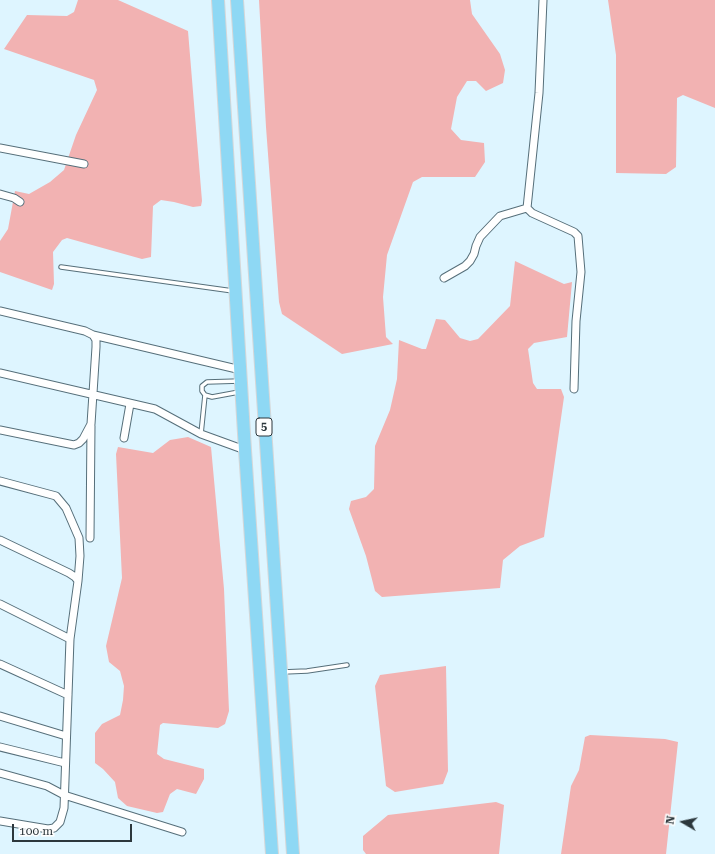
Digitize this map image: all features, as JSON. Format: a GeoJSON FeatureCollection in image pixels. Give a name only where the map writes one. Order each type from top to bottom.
{"type":"FeatureCollection","features":[{"type":"Feature","properties":{"kind":"highway","name":"5"},"geometry":{"type":"LineString","coordinates":[[218,0],[245,450],[272,854]]}},
{"type":"Feature","properties":{"kind":"highway","name":"5"},"geometry":{"type":"LineString","coordinates":[[237,0],[293,854]]}},
{"type":"Feature","properties":{"kind":"highway"},"geometry":{"type":"LineString","coordinates":[[264,736],[286,735]]}},
{"type":"Feature","properties":{"kind":"street"},"geometry":{"type":"LineString","coordinates":[[527,208],[539,93],[543,0]]}},
{"type":"Feature","properties":{"kind":"street"},"geometry":{"type":"LineString","coordinates":[[0,148],[84,164]]}},
{"type":"Feature","properties":{"kind":"street"},"geometry":{"type":"LineString","coordinates":[[0,194],[14,198],[20,202]]}},
{"type":"Feature","properties":{"kind":"street"},"geometry":{"type":"LineString","coordinates":[[444,278],[465,266],[470,261],[480,237],[500,216],[527,208]]}},
{"type":"Feature","properties":{"kind":"street"},"geometry":{"type":"LineString","coordinates":[[527,208],[532,213],[574,232],[578,236],[581,272],[576,321],[574,389]]}},
{"type":"Feature","properties":{"kind":"street"},"geometry":{"type":"LineString","coordinates":[[0,311],[85,330],[93,335],[241,381]]}},
{"type":"Feature","properties":{"kind":"street"},"geometry":{"type":"LineString","coordinates":[[90,538],[91,424],[96,347],[96,340],[93,335]]}},
{"type":"Feature","properties":{"kind":"street"},"geometry":{"type":"LineString","coordinates":[[0,373],[155,409],[201,434],[245,450]]}},
{"type":"Feature","properties":{"kind":"street"},"geometry":{"type":"LineString","coordinates":[[124,438],[130,404]]}},
{"type":"Feature","properties":{"kind":"street"},"geometry":{"type":"LineString","coordinates":[[0,430],[74,445],[83,439],[91,424]]}},
{"type":"Feature","properties":{"kind":"street"},"geometry":{"type":"LineString","coordinates":[[0,481],[56,496],[66,508],[79,538],[80,556],[70,639],[64,808],[60,822],[54,828],[48,829],[0,822]]}},
{"type":"Feature","properties":{"kind":"street"},"geometry":{"type":"LineString","coordinates":[[0,540],[69,573],[78,581]]}},
{"type":"Feature","properties":{"kind":"street"},"geometry":{"type":"LineString","coordinates":[[0,604],[70,639]]}},
{"type":"Feature","properties":{"kind":"street"},"geometry":{"type":"LineString","coordinates":[[0,664],[68,695]]}},
{"type":"Feature","properties":{"kind":"street"},"geometry":{"type":"LineString","coordinates":[[0,716],[66,736]]}},
{"type":"Feature","properties":{"kind":"street"},"geometry":{"type":"LineString","coordinates":[[0,747],[65,763]]}},
{"type":"Feature","properties":{"kind":"street"},"geometry":{"type":"LineString","coordinates":[[0,773],[47,786],[64,795],[182,832]]}},
{"type":"Feature","properties":{"kind":"lane"},"geometry":{"type":"LineString","coordinates":[[61,268],[236,291]]}},
{"type":"Feature","properties":{"kind":"lane"},"geometry":{"type":"LineString","coordinates":[[205,395],[212,396],[241,381]]}},
{"type":"Feature","properties":{"kind":"lane"},"geometry":{"type":"LineString","coordinates":[[201,434],[205,395],[202,391],[202,386],[207,382],[241,381]]}},
{"type":"Feature","properties":{"kind":"lane"},"geometry":{"type":"LineString","coordinates":[[281,672],[307,671],[347,665]]}},
{"type":"Feature","properties":{"kind":"shaded area"},"geometry":{"type":"Polygon","coordinates":[[[78,0],[118,0],[188,31],[202,201],[201,206],[193,207],[161,200],[153,206],[151,257],[142,259],[67,238],[62,240],[53,252],[54,284],[52,290],[0,272],[0,241],[8,229],[15,191],[29,194],[50,182],[64,170],[76,135],[97,90],[94,80],[4,49],[27,15],[67,16],[74,12],[78,0]]]}},
{"type":"Feature","properties":{"kind":"shaded area"},"geometry":{"type":"Polygon","coordinates":[[[259,0],[470,0],[472,14],[500,54],[505,70],[503,83],[486,91],[476,81],[467,81],[457,97],[451,129],[461,140],[484,143],[485,162],[475,177],[422,177],[413,182],[387,255],[383,297],[386,337],[393,344],[342,354],[282,314],[279,302],[266,127],[259,0]]]}},
{"type":"Feature","properties":{"kind":"shaded area"},"geometry":{"type":"Polygon","coordinates":[[[608,0],[715,0],[715,108],[683,95],[677,98],[676,167],[666,174],[616,173],[616,55],[608,0]]]}},
{"type":"Feature","properties":{"kind":"shaded area"},"geometry":{"type":"Polygon","coordinates":[[[515,261],[564,284],[572,282],[567,337],[534,343],[528,349],[533,383],[537,389],[561,389],[564,397],[544,537],[520,546],[503,560],[500,588],[382,597],[375,591],[366,556],[349,509],[351,501],[366,497],[374,489],[375,446],[390,410],[397,379],[399,340],[422,349],[426,349],[436,319],[445,320],[460,338],[470,341],[478,339],[510,306],[515,261]]]}},
{"type":"Feature","properties":{"kind":"shaded area"},"geometry":{"type":"Polygon","coordinates":[[[188,437],[211,447],[224,589],[229,711],[225,724],[218,728],[163,723],[160,725],[157,754],[164,759],[204,769],[204,779],[196,794],[177,789],[170,794],[163,812],[157,813],[127,806],[118,798],[115,782],[95,763],[95,733],[102,724],[120,715],[124,686],[120,671],[109,662],[106,646],[122,578],[116,454],[118,447],[153,453],[170,440],[188,437]]]}},
{"type":"Feature","properties":{"kind":"shaded area"},"geometry":{"type":"Polygon","coordinates":[[[446,666],[448,771],[443,784],[395,792],[386,786],[375,686],[380,675],[446,666]]]}},
{"type":"Feature","properties":{"kind":"shaded area"},"geometry":{"type":"Polygon","coordinates":[[[590,735],[665,739],[678,742],[666,854],[561,854],[571,786],[579,770],[585,737],[590,735]]]}},
{"type":"Feature","properties":{"kind":"shaded area"},"geometry":{"type":"Polygon","coordinates":[[[496,802],[504,805],[499,854],[366,854],[363,850],[363,836],[388,815],[496,802]]]}}]}
